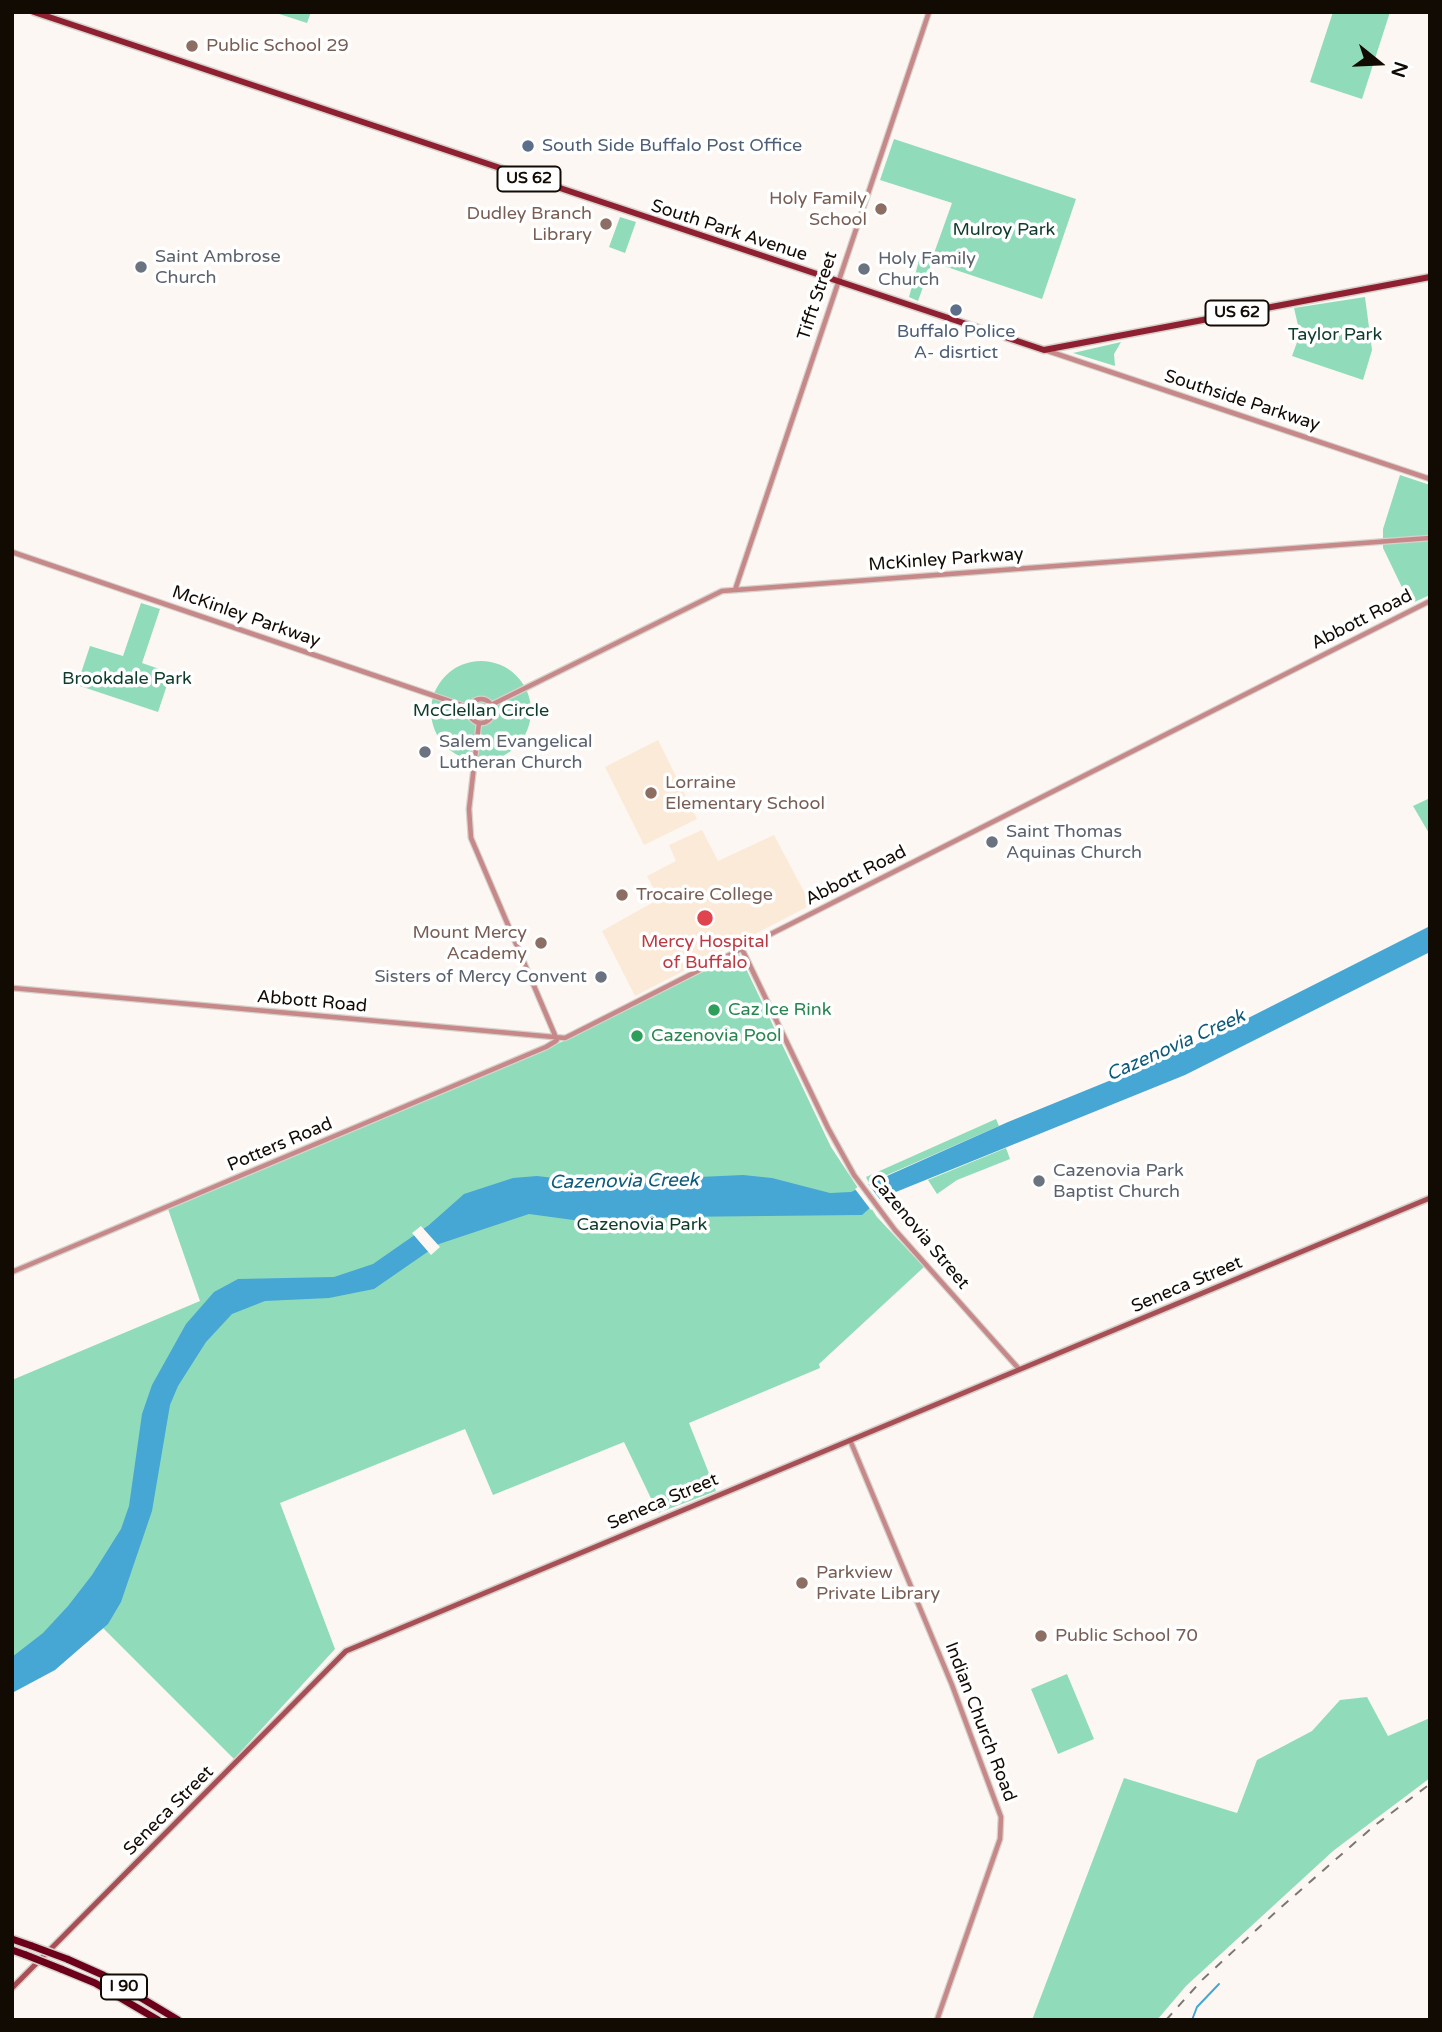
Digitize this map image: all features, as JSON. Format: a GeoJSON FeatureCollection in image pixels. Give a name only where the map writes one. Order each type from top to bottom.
{"type":"FeatureCollection","features":[{"type":"Feature","properties":{"kind":"highway","name":"I 90"},"geometry":{"type":"LineString","coordinates":[[12,1938],[103,1975],[178,2020]]}},
{"type":"Feature","properties":{"kind":"highway","name":"I 90"},"geometry":{"type":"LineString","coordinates":[[12,1950],[95,1983],[158,2020]]}},
{"type":"Feature","properties":{"kind":"main road","name":"South Park Avenue"},"geometry":{"type":"LineString","coordinates":[[34,12],[1044,350],[1430,277]]}},
{"type":"Feature","properties":{"kind":"main road","name":"Seneca Street"},"geometry":{"type":"LineString","coordinates":[[12,1988],[346,1651],[1430,1198]]}},
{"type":"Feature","properties":{"kind":"street","name":"Tifft Street"},"geometry":{"type":"LineString","coordinates":[[735,590],[929,12]]}},
{"type":"Feature","properties":{"kind":"street","name":"Southside Parkway"},"geometry":{"type":"LineString","coordinates":[[1044,350],[1430,478]]}},
{"type":"Feature","properties":{"kind":"street","name":"McKinley Parkway"},"geometry":{"type":"LineString","coordinates":[[491,705],[717,592],[1430,538]]}},
{"type":"Feature","properties":{"kind":"street","name":"McKinley Parkway"},"geometry":{"type":"LineString","coordinates":[[12,552],[470,708]]}},
{"type":"Feature","properties":{"kind":"street","name":"Abbott Road"},"geometry":{"type":"LineString","coordinates":[[12,988],[557,1040],[1430,601]]}},
{"type":"Feature","properties":{"kind":"street"},"geometry":{"type":"LineString","coordinates":[[479,700],[491,705],[491,718],[479,723],[472,719],[470,708],[479,700]]}},
{"type":"Feature","properties":{"kind":"street"},"geometry":{"type":"LineString","coordinates":[[479,723],[469,809],[471,838],[557,1040]]}},
{"type":"Feature","properties":{"kind":"street","name":"Cazenovia Street"},"geometry":{"type":"LineString","coordinates":[[742,949],[828,1128],[861,1185],[877,1207],[1019,1369]]}},
{"type":"Feature","properties":{"kind":"street","name":"Potters Road"},"geometry":{"type":"LineString","coordinates":[[12,1272],[546,1048],[557,1040]]}},
{"type":"Feature","properties":{"kind":"street","name":"Indian Church Road"},"geometry":{"type":"LineString","coordinates":[[850,1440],[952,1685],[1001,1817],[1000,1839],[937,2020]]}},
{"type":"Feature","properties":{"kind":"shaded area","name":"Lorraine Elementary School"},"geometry":{"type":"Polygon","coordinates":[[[658,740],[697,819],[644,845],[605,767],[658,740]]]}},
{"type":"Feature","properties":{"kind":"shaded area","name":"Mercy Hospital of Buffalo"},"geometry":{"type":"Polygon","coordinates":[[[702,830],[718,861],[774,835],[811,905],[635,996],[602,931],[659,899],[647,876],[676,861],[669,845],[702,830]]]}},
{"type":"Feature","properties":{"kind":"green space"},"geometry":{"type":"Polygon","coordinates":[[[273,12],[311,12],[307,23],[273,12]]]}},
{"type":"Feature","properties":{"kind":"green space"},"geometry":{"type":"Polygon","coordinates":[[[1333,12],[1390,12],[1362,99],[1310,82],[1333,12]]]}},
{"type":"Feature","properties":{"kind":"green space","name":"Mulroy Park"},"geometry":{"type":"Polygon","coordinates":[[[894,139],[1076,199],[1042,299],[932,262],[918,301],[909,297],[921,253],[933,256],[952,203],[880,180],[894,139]]]}},
{"type":"Feature","properties":{"kind":"green space"},"geometry":{"type":"Polygon","coordinates":[[[620,217],[636,222],[625,253],[609,247],[620,217]]]}},
{"type":"Feature","properties":{"kind":"green space","name":"Taylor Park"},"geometry":{"type":"Polygon","coordinates":[[[1365,297],[1372,350],[1363,380],[1292,356],[1300,334],[1294,308],[1365,297]]]}},
{"type":"Feature","properties":{"kind":"green space"},"geometry":{"type":"Polygon","coordinates":[[[1121,342],[1114,354],[1115,366],[1073,353],[1121,342]]]}},
{"type":"Feature","properties":{"kind":"green space"},"geometry":{"type":"Polygon","coordinates":[[[1400,475],[1430,485],[1430,595],[1410,604],[1383,548],[1383,529],[1400,475]]]}},
{"type":"Feature","properties":{"kind":"green space","name":"Brookdale Park"},"geometry":{"type":"Polygon","coordinates":[[[141,603],[160,609],[142,663],[171,673],[158,712],[77,685],[90,646],[123,656],[141,603]]]}},
{"type":"Feature","properties":{"kind":"green space","name":"McClellan Circle"},"geometry":{"type":"Polygon","coordinates":[[[481,661],[500,665],[516,676],[527,692],[531,711],[527,730],[516,746],[500,757],[481,761],[462,757],[446,746],[435,730],[431,711],[435,692],[446,676],[462,665],[481,661]]]}},
{"type":"Feature","properties":{"kind":"green space"},"geometry":{"type":"Polygon","coordinates":[[[1430,798],[1430,835],[1413,806],[1430,798]]]}},
{"type":"Feature","properties":{"kind":"green space","name":"Cazenovia Park"},"geometry":{"type":"Polygon","coordinates":[[[739,954],[831,1147],[877,1217],[924,1267],[819,1364],[820,1368],[689,1423],[716,1491],[658,1513],[624,1442],[493,1495],[465,1429],[280,1503],[335,1649],[234,1759],[95,1620],[12,1663],[12,1380],[200,1301],[168,1209],[566,1040],[739,954]]]}},
{"type":"Feature","properties":{"kind":"green space"},"geometry":{"type":"Polygon","coordinates":[[[996,1119],[999,1126],[869,1183],[866,1177],[996,1119]]]}},
{"type":"Feature","properties":{"kind":"green space"},"geometry":{"type":"Polygon","coordinates":[[[1006,1148],[1010,1159],[957,1180],[937,1194],[928,1180],[1006,1148]]]}},
{"type":"Feature","properties":{"kind":"green space"},"geometry":{"type":"Polygon","coordinates":[[[1067,1674],[1094,1739],[1058,1754],[1031,1689],[1067,1674]]]}},
{"type":"Feature","properties":{"kind":"green space"},"geometry":{"type":"Polygon","coordinates":[[[1367,1697],[1388,1736],[1430,1718],[1430,1778],[1333,1851],[1186,1986],[1157,2020],[1032,2020],[1124,1778],[1237,1813],[1257,1760],[1312,1731],[1340,1700],[1367,1697]]]}},
{"type":"Feature","properties":{"kind":"water","name":"Cazenovia Creek"},"geometry":{"type":"Polygon","coordinates":[[[1430,926],[1430,952],[1185,1075],[881,1198],[862,1215],[671,1217],[588,1222],[529,1214],[439,1244],[374,1289],[329,1298],[265,1301],[232,1314],[206,1342],[178,1386],[170,1405],[152,1511],[121,1602],[108,1624],[55,1670],[12,1693],[12,1657],[43,1633],[68,1606],[92,1575],[121,1529],[129,1506],[142,1414],[152,1385],[186,1324],[214,1292],[238,1279],[334,1277],[373,1264],[429,1225],[464,1194],[513,1178],[537,1176],[589,1182],[743,1175],[772,1178],[830,1193],[851,1192],[1008,1122],[1185,1050],[1430,926]]]}},
{"type":"Feature","properties":{"kind":"pier"},"geometry":{"type":"Polygon","coordinates":[[[866,1181],[882,1202],[871,1210],[855,1189],[866,1181]]]}},
{"type":"Feature","properties":{"kind":"pier"},"geometry":{"type":"Polygon","coordinates":[[[421,1226],[440,1247],[431,1255],[412,1233],[421,1226]]]}},
{"type":"Feature","properties":{"kind":"waterway"},"geometry":{"type":"LineString","coordinates":[[1192,2020],[1197,2007],[1219,1984]]}},
{"type":"Feature","properties":{"kind":"railway"},"geometry":{"type":"LineString","coordinates":[[1166,2020],[1202,1980],[1279,1909],[1374,1826],[1430,1784]]}},
{"type":"Feature","properties":{"kind":"place","name":"Public School 29"},"geometry":{"type":"Point","coordinates":[192,46]}},
{"type":"Feature","properties":{"kind":"place","name":"South Side Buffalo Post Office"},"geometry":{"type":"Point","coordinates":[528,146]}},
{"type":"Feature","properties":{"kind":"place","name":"Holy Family School"},"geometry":{"type":"Point","coordinates":[881,209]}},
{"type":"Feature","properties":{"kind":"place","name":"Dudley Branch Library"},"geometry":{"type":"Point","coordinates":[606,224]}},
{"type":"Feature","properties":{"kind":"place","name":"Saint Ambrose Church"},"geometry":{"type":"Point","coordinates":[141,267]}},
{"type":"Feature","properties":{"kind":"place","name":"Holy Family Church"},"geometry":{"type":"Point","coordinates":[864,269]}},
{"type":"Feature","properties":{"kind":"place","name":"Buffalo Police A- disrtict"},"geometry":{"type":"Point","coordinates":[956,310]}},
{"type":"Feature","properties":{"kind":"place","name":"Salem Evangelical Lutheran Church"},"geometry":{"type":"Point","coordinates":[425,752]}},
{"type":"Feature","properties":{"kind":"place","name":"Lorraine Elementary School"},"geometry":{"type":"Point","coordinates":[651,793]}},
{"type":"Feature","properties":{"kind":"place","name":"Saint Thomas Aquinas Church"},"geometry":{"type":"Point","coordinates":[992,842]}},
{"type":"Feature","properties":{"kind":"place","name":"Trocaire College"},"geometry":{"type":"Point","coordinates":[622,895]}},
{"type":"Feature","properties":{"kind":"place","name":"Mercy Hospital of Buffalo"},"geometry":{"type":"Point","coordinates":[705,918]}},
{"type":"Feature","properties":{"kind":"place","name":"Mount Mercy Academy"},"geometry":{"type":"Point","coordinates":[541,943]}},
{"type":"Feature","properties":{"kind":"place","name":"Sisters of Mercy Convent"},"geometry":{"type":"Point","coordinates":[601,977]}},
{"type":"Feature","properties":{"kind":"place","name":"Caz Ice Rink"},"geometry":{"type":"Point","coordinates":[714,1010]}},
{"type":"Feature","properties":{"kind":"place","name":"Cazenovia Pool"},"geometry":{"type":"Point","coordinates":[637,1036]}},
{"type":"Feature","properties":{"kind":"place","name":"Cazenovia Park Baptist Church"},"geometry":{"type":"Point","coordinates":[1039,1181]}},
{"type":"Feature","properties":{"kind":"place","name":"Parkview Private Library"},"geometry":{"type":"Point","coordinates":[802,1583]}},
{"type":"Feature","properties":{"kind":"place","name":"Public School 70"},"geometry":{"type":"Point","coordinates":[1041,1636]}}]}
